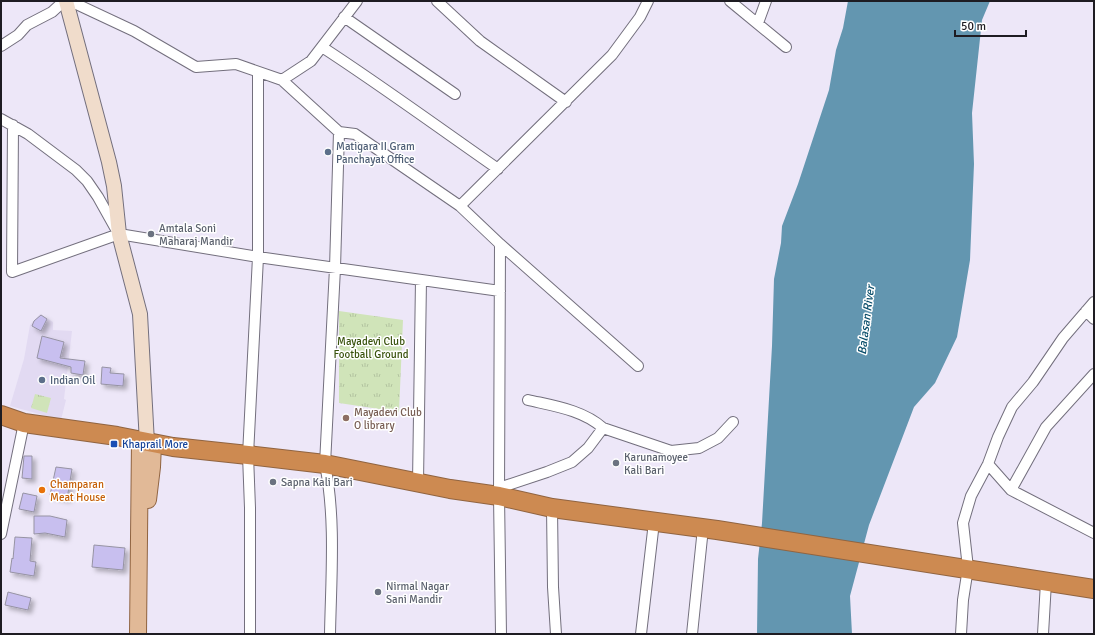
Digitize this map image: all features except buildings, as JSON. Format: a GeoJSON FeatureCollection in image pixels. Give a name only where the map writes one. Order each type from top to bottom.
{"type":"FeatureCollection","features":[{"type":"Feature","properties":{"kind":"highway"},"geometry":{"type":"LineString","coordinates":[[1,405],[63,428]]}},
{"type":"Feature","properties":{"kind":"highway"},"geometry":{"type":"LineString","coordinates":[[1,415],[24,423],[63,428],[173,447],[325,464],[450,489],[499,492],[552,508],[710,529],[968,568],[1094,589]]}},
{"type":"Feature","properties":{"kind":"main road"},"geometry":{"type":"LineString","coordinates":[[138,570],[152,467],[147,442]]}},
{"type":"Feature","properties":{"kind":"main road"},"geometry":{"type":"LineString","coordinates":[[138,634],[138,570],[147,442]]}},
{"type":"Feature","properties":{"kind":"main road"},"geometry":{"type":"LineString","coordinates":[[152,467],[158,456],[173,447]]}},
{"type":"Feature","properties":{"kind":"street"},"geometry":{"type":"LineString","coordinates":[[1,46],[18,35],[27,25],[52,12],[65,1],[109,162],[114,186],[119,234],[140,314],[147,442]]}},
{"type":"Feature","properties":{"kind":"street"},"geometry":{"type":"LineString","coordinates":[[70,1],[134,32],[196,67],[236,64],[282,80],[339,132],[355,134],[460,206],[500,244],[638,366]]}},
{"type":"Feature","properties":{"kind":"street"},"geometry":{"type":"LineString","coordinates":[[437,1],[480,41],[566,102]]}},
{"type":"Feature","properties":{"kind":"street"},"geometry":{"type":"LineString","coordinates":[[460,206],[612,55],[640,17],[648,1]]}},
{"type":"Feature","properties":{"kind":"street"},"geometry":{"type":"LineString","coordinates":[[730,1],[786,47]]}},
{"type":"Feature","properties":{"kind":"street"},"geometry":{"type":"LineString","coordinates":[[758,23],[766,1]]}},
{"type":"Feature","properties":{"kind":"street"},"geometry":{"type":"LineString","coordinates":[[282,80],[311,61],[354,2]]}},
{"type":"Feature","properties":{"kind":"street"},"geometry":{"type":"LineString","coordinates":[[344,17],[456,94]]}},
{"type":"Feature","properties":{"kind":"street"},"geometry":{"type":"LineString","coordinates":[[322,47],[396,96],[498,169]]}},
{"type":"Feature","properties":{"kind":"street"},"geometry":{"type":"LineString","coordinates":[[250,634],[250,508],[248,455],[258,257],[258,72]]}},
{"type":"Feature","properties":{"kind":"street"},"geometry":{"type":"LineString","coordinates":[[1,119],[28,134],[76,170],[87,181],[98,197],[119,234]]}},
{"type":"Feature","properties":{"kind":"street"},"geometry":{"type":"LineString","coordinates":[[12,125],[12,272],[119,234],[258,257],[500,291]]}},
{"type":"Feature","properties":{"kind":"street"},"geometry":{"type":"LineString","coordinates":[[330,634],[332,534],[329,486],[325,464],[336,268],[339,132]]}},
{"type":"Feature","properties":{"kind":"street"},"geometry":{"type":"LineString","coordinates":[[500,244],[499,492],[501,634]]}},
{"type":"Feature","properties":{"kind":"street"},"geometry":{"type":"LineString","coordinates":[[418,482],[421,280]]}},
{"type":"Feature","properties":{"kind":"street"},"geometry":{"type":"LineString","coordinates":[[961,634],[963,600],[968,568],[962,523],[972,496],[988,464],[998,437],[1012,407],[1033,382],[1063,338],[1094,302]]}},
{"type":"Feature","properties":{"kind":"street"},"geometry":{"type":"LineString","coordinates":[[1086,311],[1094,319]]}},
{"type":"Feature","properties":{"kind":"street"},"geometry":{"type":"LineString","coordinates":[[1011,490],[1046,427],[1094,374]]}},
{"type":"Feature","properties":{"kind":"street"},"geometry":{"type":"LineString","coordinates":[[528,400],[572,410],[597,423],[603,428],[672,451],[699,448],[718,438],[733,422]]}},
{"type":"Feature","properties":{"kind":"street"},"geometry":{"type":"LineString","coordinates":[[1,534],[24,423]]}},
{"type":"Feature","properties":{"kind":"street"},"geometry":{"type":"LineString","coordinates":[[499,492],[572,462],[588,448],[603,428]]}},
{"type":"Feature","properties":{"kind":"street"},"geometry":{"type":"LineString","coordinates":[[988,464],[1011,490],[1094,534]]}},
{"type":"Feature","properties":{"kind":"street"},"geometry":{"type":"LineString","coordinates":[[552,508],[553,587],[556,634]]}},
{"type":"Feature","properties":{"kind":"street"},"geometry":{"type":"LineString","coordinates":[[641,634],[654,522]]}},
{"type":"Feature","properties":{"kind":"street"},"geometry":{"type":"LineString","coordinates":[[692,634],[710,529]]}},
{"type":"Feature","properties":{"kind":"street"},"geometry":{"type":"LineString","coordinates":[[1043,634],[1046,582]]}},
{"type":"Feature","properties":{"kind":"shaded area","name":"Indian Oil"},"geometry":{"type":"Polygon","coordinates":[[[40,314],[53,322],[53,330],[72,331],[64,399],[66,400],[61,420],[10,406],[24,359],[30,325],[40,314]]]}},
{"type":"Feature","properties":{"kind":"green space","name":"Mayadevi Club Football Ground"},"geometry":{"type":"Polygon","coordinates":[[[339,311],[403,320],[399,412],[339,403],[339,311]]]}},
{"type":"Feature","properties":{"kind":"green space"},"geometry":{"type":"Polygon","coordinates":[[[35,394],[51,398],[47,413],[31,408],[35,394]]]}},
{"type":"Feature","properties":{"kind":"water","name":"Balasan River"},"geometry":{"type":"Polygon","coordinates":[[[848,1],[990,1],[982,20],[972,113],[974,164],[970,260],[957,337],[935,383],[914,407],[869,525],[850,596],[852,634],[757,634],[758,559],[762,523],[772,346],[774,279],[781,243],[782,226],[798,184],[829,90],[836,50],[843,28],[848,1]]]}},
{"type":"Feature","properties":{"kind":"place","name":"Matigara II Gram Panchayat Office"},"geometry":{"type":"Point","coordinates":[328,152]}},
{"type":"Feature","properties":{"kind":"place","name":"Amtala Soni Maharaj Mandir"},"geometry":{"type":"Point","coordinates":[151,234]}},
{"type":"Feature","properties":{"kind":"place","name":"Indian Oil"},"geometry":{"type":"Point","coordinates":[42,380]}},
{"type":"Feature","properties":{"kind":"place","name":"Mayadevi Club O library"},"geometry":{"type":"Point","coordinates":[346,418]}},
{"type":"Feature","properties":{"kind":"place","name":"Khaprail More"},"geometry":{"type":"Point","coordinates":[114,444]}},
{"type":"Feature","properties":{"kind":"place","name":"Karunamoyee Kali Bari"},"geometry":{"type":"Point","coordinates":[616,463]}},
{"type":"Feature","properties":{"kind":"place","name":"Sapna Kali Bari"},"geometry":{"type":"Point","coordinates":[273,482]}},
{"type":"Feature","properties":{"kind":"place","name":"Champaran Meat House"},"geometry":{"type":"Point","coordinates":[42,490]}},
{"type":"Feature","properties":{"kind":"place","name":"Nirmal Nagar Sani Mandir"},"geometry":{"type":"Point","coordinates":[378,592]}}]}
